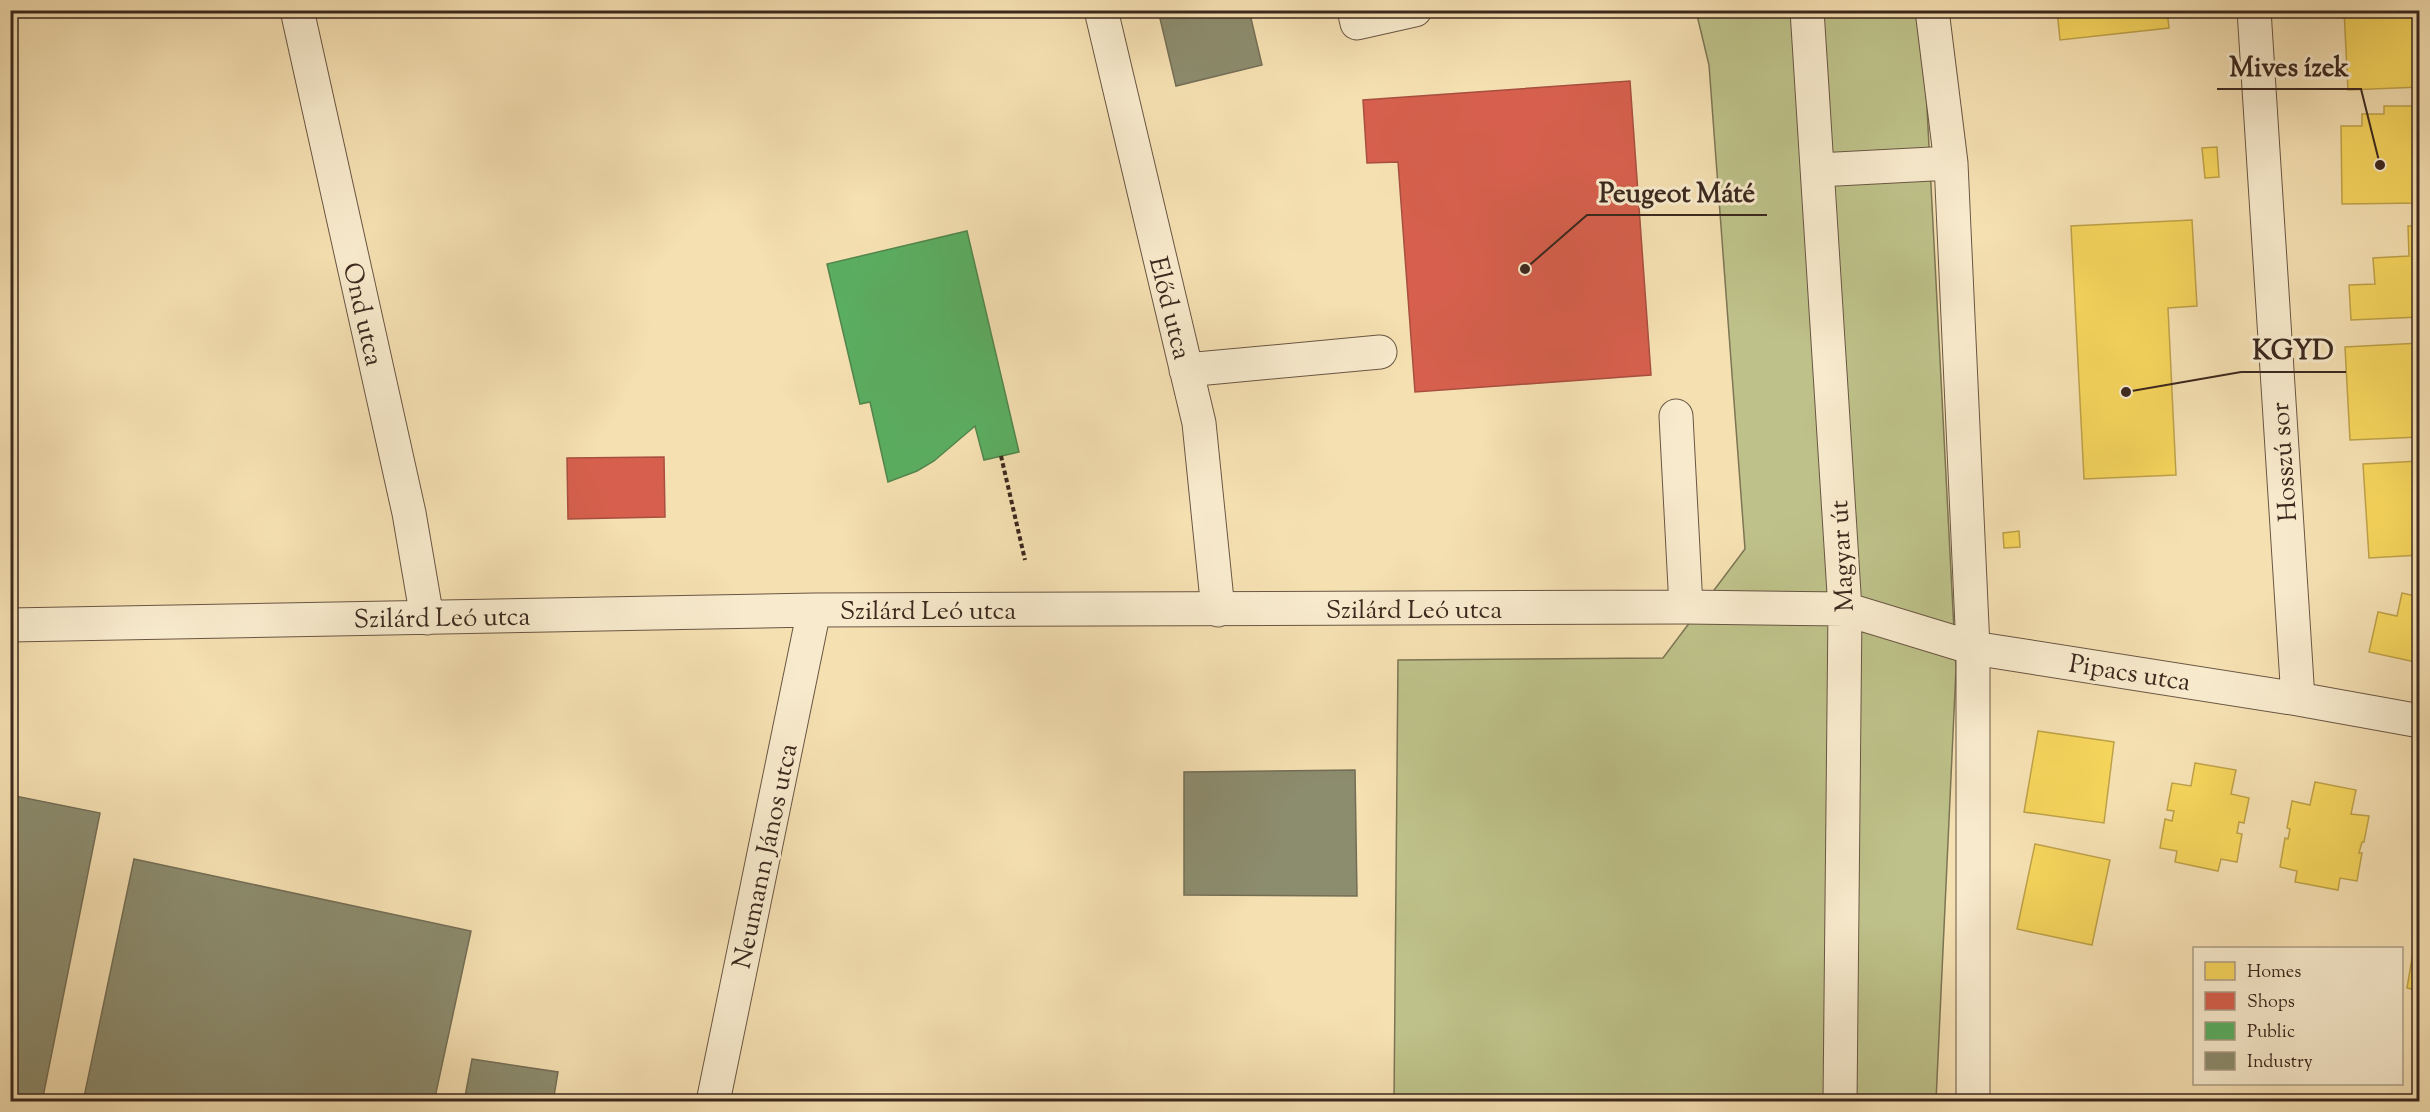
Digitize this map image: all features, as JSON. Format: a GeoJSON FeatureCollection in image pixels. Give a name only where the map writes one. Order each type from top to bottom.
{"type":"FeatureCollection","features":[{"type":"Feature","properties":{"kind":"street","name":"Ond utca"},"geometry":{"type":"LineString","coordinates":[[297,10],[409,513],[427,618]]}},
{"type":"Feature","properties":{"kind":"street","name":"Előd utca"},"geometry":{"type":"LineString","coordinates":[[1101,10],[1199,423],[1218,610]]}},
{"type":"Feature","properties":{"kind":"street"},"geometry":{"type":"LineString","coordinates":[[1353,10],[1357,23],[1415,10]]}},
{"type":"Feature","properties":{"kind":"street","name":"Magyar út"},"geometry":{"type":"LineString","coordinates":[[1807,10],[1845,609],[1840,1101]]}},
{"type":"Feature","properties":{"kind":"street"},"geometry":{"type":"LineString","coordinates":[[1932,10],[1951,163],[1973,648],[1973,1101]]}},
{"type":"Feature","properties":{"kind":"street","name":"Hosszú sor"},"geometry":{"type":"LineString","coordinates":[[2254,10],[2298,699]]}},
{"type":"Feature","properties":{"kind":"street"},"geometry":{"type":"LineString","coordinates":[[1818,170],[1951,163]]}},
{"type":"Feature","properties":{"kind":"street"},"geometry":{"type":"LineString","coordinates":[[1186,370],[1380,352]]}},
{"type":"Feature","properties":{"kind":"street"},"geometry":{"type":"LineString","coordinates":[[1676,416],[1686,608]]}},
{"type":"Feature","properties":{"kind":"street","name":"Szilárd Leó utca"},"geometry":{"type":"LineString","coordinates":[[10,626],[814,610],[1845,609]]}},
{"type":"Feature","properties":{"kind":"street","name":"Pipacs utca"},"geometry":{"type":"LineString","coordinates":[[1845,609],[1973,648],[2298,699],[2420,721]]}},
{"type":"Feature","properties":{"kind":"street","name":"Neumann János utca"},"geometry":{"type":"LineString","coordinates":[[713,1101],[814,610]]}},
{"type":"Feature","properties":{"kind":"path"},"geometry":{"type":"LineString","coordinates":[[1001,456],[1025,560]]}},
{"type":"Feature","properties":{"kind":"green space"},"geometry":{"type":"Polygon","coordinates":[[[1696,11],[1922,11],[1956,669],[1936,1101],[1394,1102],[1398,660],[1663,658],[1745,549],[1709,65],[1696,11]]]}},
{"type":"Feature","properties":{"kind":"building: Homes"},"geometry":{"type":"Polygon","coordinates":[[[2057,10],[2167,10],[2169,28],[2060,40],[2057,10]]]}},
{"type":"Feature","properties":{"kind":"building: Homes"},"geometry":{"type":"Polygon","coordinates":[[[2344,10],[2420,10],[2420,87],[2348,90],[2344,10]]]}},
{"type":"Feature","properties":{"kind":"building: Homes"},"geometry":{"type":"Polygon","coordinates":[[[2384,106],[2420,106],[2420,203],[2342,204],[2341,126],[2362,126],[2362,114],[2384,114],[2384,106]]]}},
{"type":"Feature","properties":{"kind":"building: Homes"},"geometry":{"type":"Polygon","coordinates":[[[2217,147],[2219,177],[2205,178],[2202,148],[2217,147]]]}},
{"type":"Feature","properties":{"kind":"building: Homes"},"geometry":{"type":"Polygon","coordinates":[[[2192,220],[2197,306],[2168,308],[2176,475],[2084,479],[2071,226],[2192,220]]]}},
{"type":"Feature","properties":{"kind":"building: Homes"},"geometry":{"type":"Polygon","coordinates":[[[2408,226],[2420,226],[2420,317],[2351,320],[2349,285],[2375,284],[2373,258],[2409,256],[2408,226]]]}},
{"type":"Feature","properties":{"kind":"building: Homes"},"geometry":{"type":"Polygon","coordinates":[[[2420,343],[2420,437],[2350,440],[2345,347],[2420,343]]]}},
{"type":"Feature","properties":{"kind":"building: Homes"},"geometry":{"type":"Polygon","coordinates":[[[2420,461],[2420,555],[2369,558],[2363,464],[2420,461]]]}},
{"type":"Feature","properties":{"kind":"building: Homes"},"geometry":{"type":"Polygon","coordinates":[[[2019,531],[2020,547],[2004,548],[2003,533],[2019,531]]]}},
{"type":"Feature","properties":{"kind":"building: Homes"},"geometry":{"type":"Polygon","coordinates":[[[2402,593],[2420,597],[2420,663],[2369,652],[2378,612],[2397,616],[2402,593]]]}},
{"type":"Feature","properties":{"kind":"building: Homes"},"geometry":{"type":"Polygon","coordinates":[[[2038,731],[2114,742],[2104,823],[2024,812],[2038,731]]]}},
{"type":"Feature","properties":{"kind":"building: Homes"},"geometry":{"type":"Polygon","coordinates":[[[2195,763],[2236,770],[2231,794],[2249,798],[2244,823],[2239,822],[2237,833],[2242,834],[2237,862],[2221,859],[2218,871],[2175,862],[2177,851],[2160,848],[2165,819],[2172,821],[2174,811],[2167,810],[2172,783],[2191,786],[2195,763]]]}},
{"type":"Feature","properties":{"kind":"building: Homes"},"geometry":{"type":"Polygon","coordinates":[[[2315,782],[2356,790],[2351,814],[2369,816],[2364,842],[2362,842],[2359,853],[2362,853],[2357,881],[2340,878],[2338,890],[2295,882],[2297,871],[2280,867],[2285,838],[2288,839],[2290,829],[2287,828],[2292,801],[2310,805],[2315,782]]]}},
{"type":"Feature","properties":{"kind":"building: Homes"},"geometry":{"type":"Polygon","coordinates":[[[2035,844],[2110,860],[2092,945],[2017,929],[2035,844]]]}},
{"type":"Feature","properties":{"kind":"building: Homes"},"geometry":{"type":"Polygon","coordinates":[[[2416,935],[2420,936],[2420,991],[2407,988],[2416,935]]]}},
{"type":"Feature","properties":{"kind":"building: Shops"},"geometry":{"type":"Polygon","coordinates":[[[1630,81],[1651,375],[1415,392],[1398,162],[1367,163],[1363,100],[1630,81]]]}},
{"type":"Feature","properties":{"kind":"building: Shops"},"geometry":{"type":"Polygon","coordinates":[[[664,457],[665,517],[568,519],[567,458],[664,457]]]}},
{"type":"Feature","properties":{"kind":"building: Public"},"geometry":{"type":"Polygon","coordinates":[[[967,231],[1019,452],[984,460],[975,426],[934,461],[917,471],[888,482],[870,402],[860,404],[827,264],[967,231]]]}},
{"type":"Feature","properties":{"kind":"building: Industry"},"geometry":{"type":"Polygon","coordinates":[[[1158,10],[1249,10],[1262,65],[1176,86],[1158,10]]]}},
{"type":"Feature","properties":{"kind":"building: Industry"},"geometry":{"type":"Polygon","coordinates":[[[1355,770],[1357,896],[1184,895],[1184,772],[1355,770]]]}},
{"type":"Feature","properties":{"kind":"building: Industry"},"geometry":{"type":"Polygon","coordinates":[[[10,795],[100,813],[42,1102],[10,1102],[10,795]]]}},
{"type":"Feature","properties":{"kind":"building: Industry"},"geometry":{"type":"Polygon","coordinates":[[[134,859],[471,931],[434,1102],[83,1102],[134,859]]]}},
{"type":"Feature","properties":{"kind":"building: Industry"},"geometry":{"type":"Polygon","coordinates":[[[472,1059],[558,1072],[553,1102],[464,1102],[472,1059]]]}},
{"type":"Feature","properties":{"kind":"place","name":"Mives ízek"},"geometry":{"type":"Point","coordinates":[2380,165]}},
{"type":"Feature","properties":{"kind":"place","name":"Peugeot Máté"},"geometry":{"type":"Point","coordinates":[1525,269]}},
{"type":"Feature","properties":{"kind":"place","name":"KGYD"},"geometry":{"type":"Point","coordinates":[2126,392]}}]}
